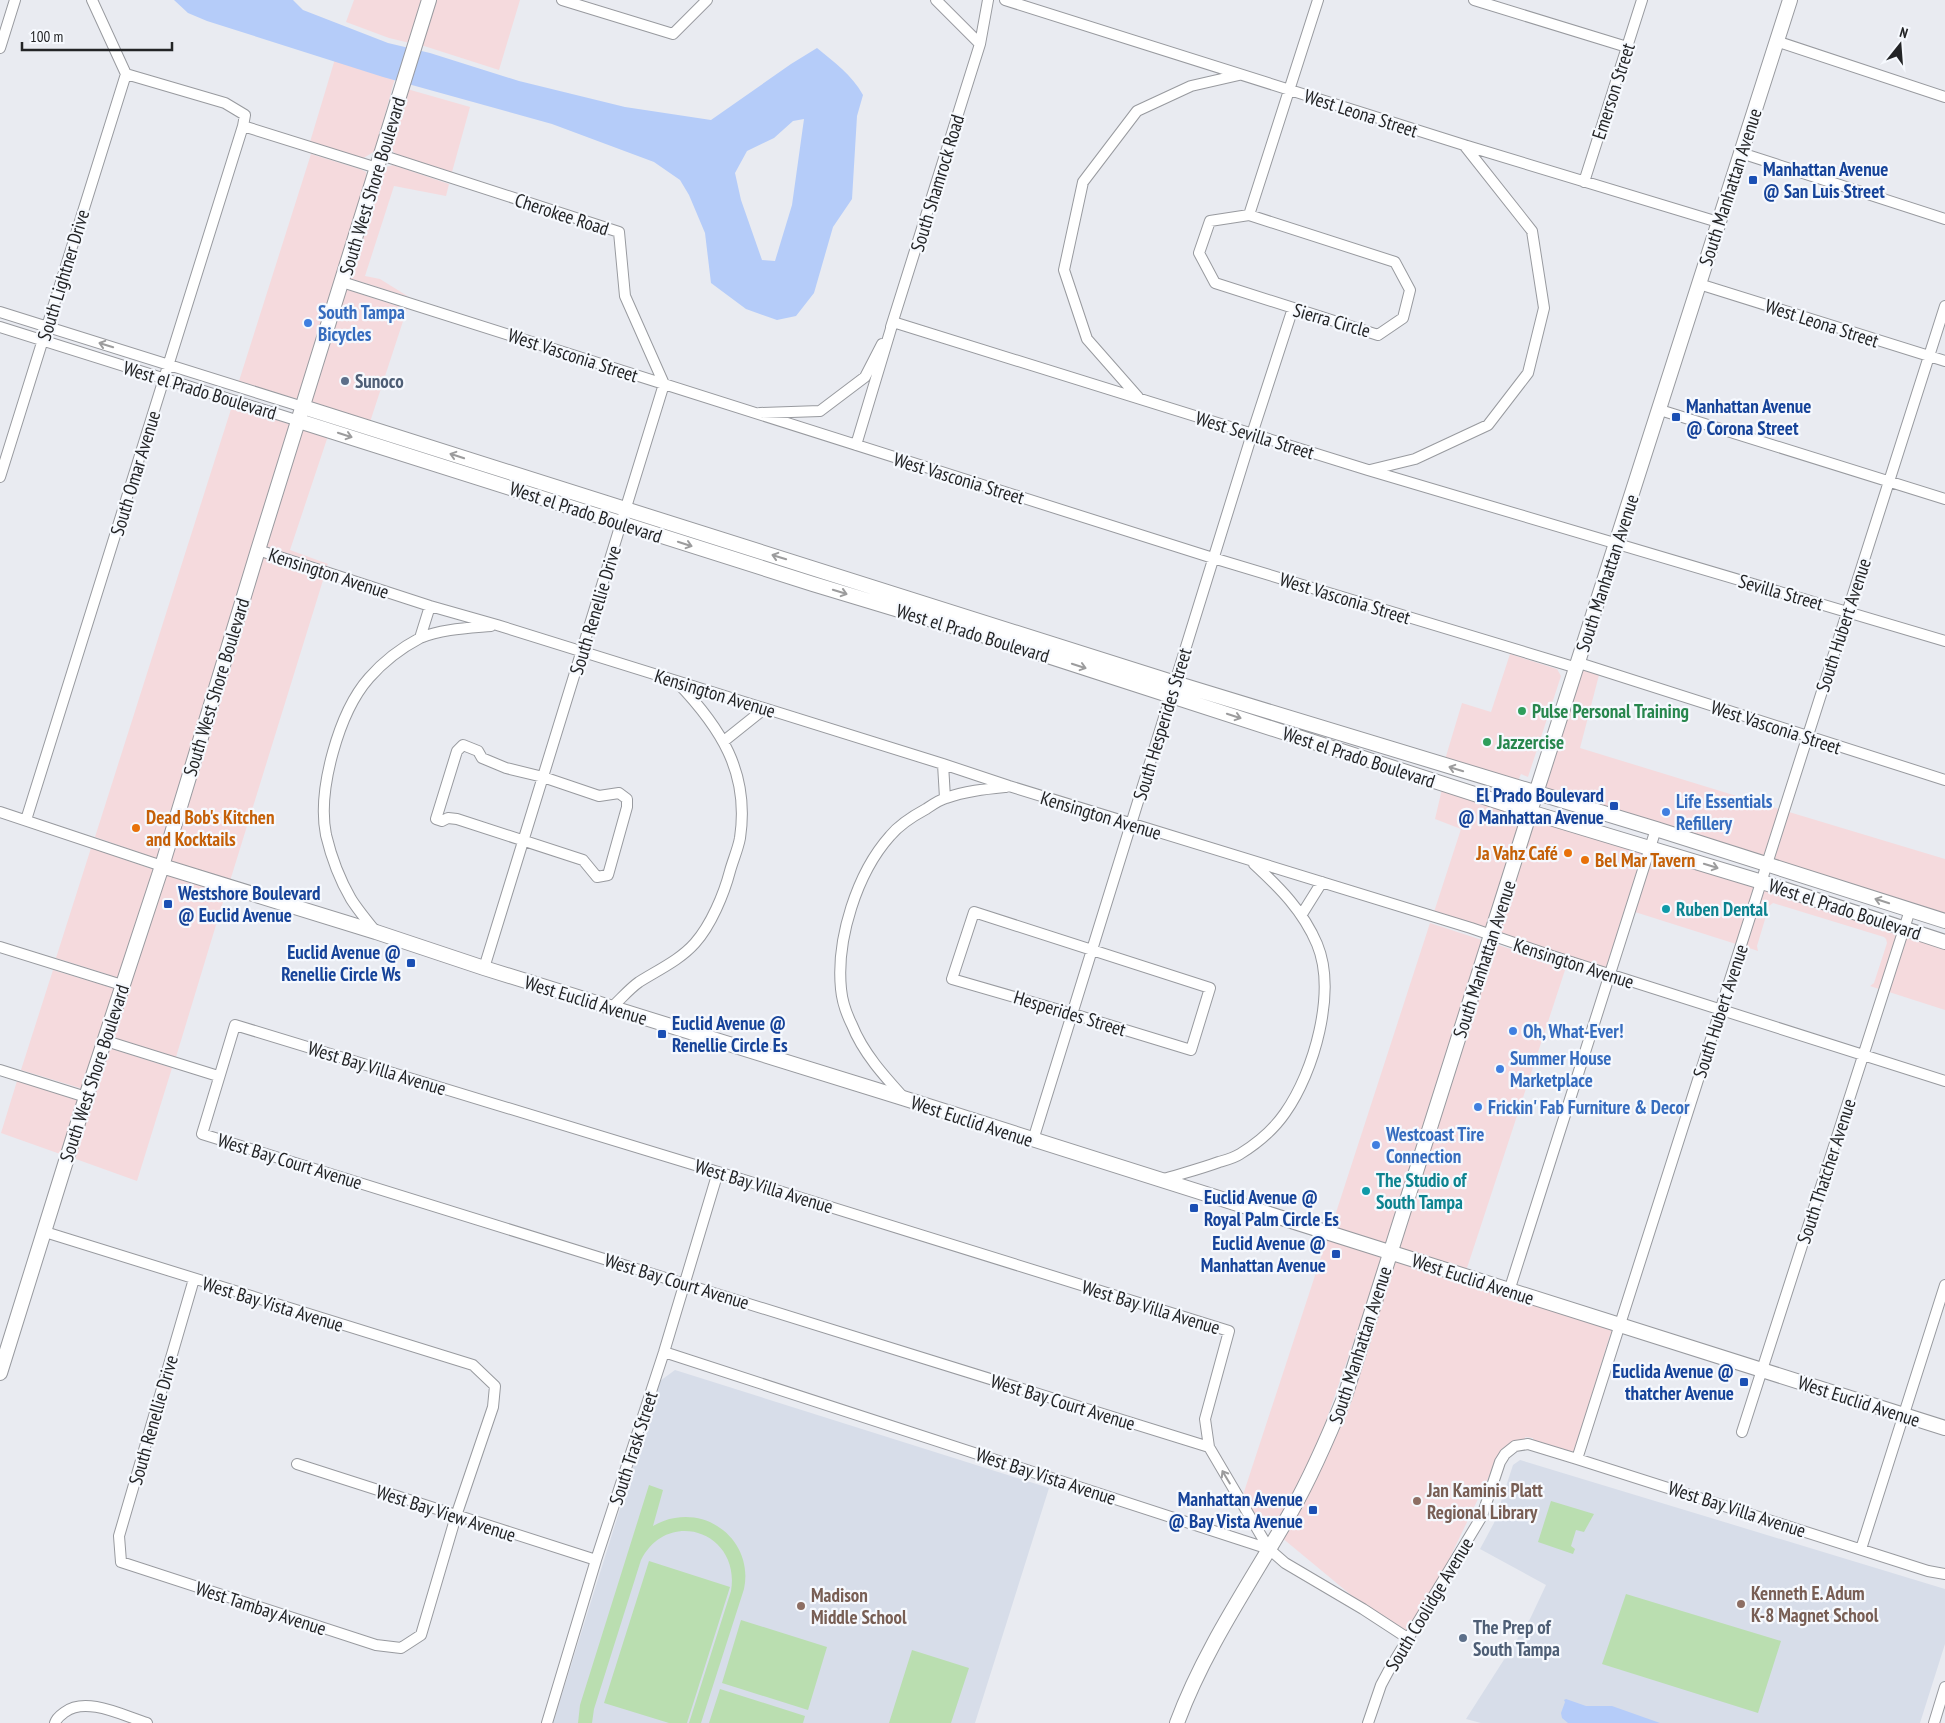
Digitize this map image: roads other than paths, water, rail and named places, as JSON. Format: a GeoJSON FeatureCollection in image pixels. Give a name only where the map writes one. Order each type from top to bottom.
{"type":"FeatureCollection","features":[{"type":"Feature","properties":{"kind":"street"},"geometry":{"type":"LineString","coordinates":[[0,48],[15,0]]}},
{"type":"Feature","properties":{"kind":"street"},"geometry":{"type":"LineString","coordinates":[[92,0],[126,74],[225,103],[244,115],[243,126],[379,162]]}},
{"type":"Feature","properties":{"kind":"street","name":"South West Shore Boulevard"},"geometry":{"type":"LineString","coordinates":[[0,1373],[86,1096],[106,1041],[122,985],[162,866],[429,0]]}},
{"type":"Feature","properties":{"kind":"street"},"geometry":{"type":"LineString","coordinates":[[562,0],[673,34],[707,0]]}},
{"type":"Feature","properties":{"kind":"street"},"geometry":{"type":"LineString","coordinates":[[936,0],[980,44]]}},
{"type":"Feature","properties":{"kind":"street","name":"South Shamrock Road"},"geometry":{"type":"LineString","coordinates":[[856,445],[980,44],[988,0]]}},
{"type":"Feature","properties":{"kind":"street","name":"West Leona Street"},"geometry":{"type":"LineString","coordinates":[[1005,0],[1464,145],[1718,222]]}},
{"type":"Feature","properties":{"kind":"street"},"geometry":{"type":"LineString","coordinates":[[1249,215],[1318,0]]}},
{"type":"Feature","properties":{"kind":"street"},"geometry":{"type":"LineString","coordinates":[[1474,0],[1627,47]]}},
{"type":"Feature","properties":{"kind":"street","name":"Emerson Street"},"geometry":{"type":"LineString","coordinates":[[1584,182],[1642,0]]}},
{"type":"Feature","properties":{"kind":"street","name":"South Manhattan Avenue"},"geometry":{"type":"LineString","coordinates":[[1177,1723],[1183,1706],[1218,1637],[1306,1486],[1339,1413],[1364,1341],[1390,1253],[1536,793],[1790,0]]}},
{"type":"Feature","properties":{"kind":"street"},"geometry":{"type":"LineString","coordinates":[[1776,41],[1945,97]]}},
{"type":"Feature","properties":{"kind":"street","name":"South Lightner Drive"},"geometry":{"type":"LineString","coordinates":[[0,477],[126,74]]}},
{"type":"Feature","properties":{"kind":"street"},"geometry":{"type":"LineString","coordinates":[[1138,398],[1087,339],[1064,270],[1084,182],[1137,111],[1191,86],[1240,75]]}},
{"type":"Feature","properties":{"kind":"street","name":"South Omar Avenue"},"geometry":{"type":"LineString","coordinates":[[26,820],[243,126]]}},
{"type":"Feature","properties":{"kind":"street"},"geometry":{"type":"LineString","coordinates":[[1368,470],[1416,459],[1488,425],[1528,373],[1544,308],[1532,231],[1464,145]]}},
{"type":"Feature","properties":{"kind":"street"},"geometry":{"type":"LineString","coordinates":[[1740,153],[1945,219]]}},
{"type":"Feature","properties":{"kind":"street","name":"Cherokee Road"},"geometry":{"type":"LineString","coordinates":[[379,162],[619,232],[625,296],[664,384]]}},
{"type":"Feature","properties":{"kind":"street","name":"Sierra Circle"},"geometry":{"type":"LineString","coordinates":[[1249,215],[1395,262],[1410,290],[1403,318],[1378,334],[1215,283],[1199,253],[1210,221],[1249,215]]}},
{"type":"Feature","properties":{"kind":"street","name":"West Vasconia Street"},"geometry":{"type":"LineString","coordinates":[[342,282],[1213,558],[1578,665],[1945,780]]}},
{"type":"Feature","properties":{"kind":"street","name":"West Leona Street"},"geometry":{"type":"LineString","coordinates":[[1699,284],[1945,361]]}},
{"type":"Feature","properties":{"kind":"street","name":"South Hubert Avenue"},"geometry":{"type":"LineString","coordinates":[[1577,1459],[1945,306]]}},
{"type":"Feature","properties":{"kind":"street","name":"South Hesperides Street"},"geometry":{"type":"LineString","coordinates":[[1032,1140],[1073,1014],[1213,558],[1293,308]]}},
{"type":"Feature","properties":{"kind":"street","name":"West el Prado Boulevard"},"geometry":{"type":"LineString","coordinates":[[0,312],[303,407],[487,473],[624,517],[813,584],[994,632]]}},
{"type":"Feature","properties":{"kind":"street","name":"South Shamrock Road"},"geometry":{"type":"LineString","coordinates":[[752,413],[820,411],[865,377],[893,322]]}},
{"type":"Feature","properties":{"kind":"street","name":"West Sevilla Street"},"geometry":{"type":"LineString","coordinates":[[893,322],[1368,470],[1617,543]]}},
{"type":"Feature","properties":{"kind":"street","name":"West el Prado Boulevard"},"geometry":{"type":"LineString","coordinates":[[0,327],[299,421],[487,473]]}},
{"type":"Feature","properties":{"kind":"street","name":"South Renellie Drive"},"geometry":{"type":"LineString","coordinates":[[484,968],[664,384]]}},
{"type":"Feature","properties":{"kind":"street"},"geometry":{"type":"LineString","coordinates":[[1660,410],[1945,499]]}},
{"type":"Feature","properties":{"kind":"street","name":"West el Prado Boulevard"},"geometry":{"type":"LineString","coordinates":[[624,517],[817,569],[994,632],[1173,690],[1324,745],[1530,812],[1762,882],[1945,942]]}},
{"type":"Feature","properties":{"kind":"street","name":"Sevilla Street"},"geometry":{"type":"LineString","coordinates":[[1617,543],[1848,611],[1945,642]]}},
{"type":"Feature","properties":{"kind":"street","name":"Kensington Avenue"},"geometry":{"type":"LineString","coordinates":[[258,550],[430,606],[497,625],[1252,862],[1322,882],[1945,1081]]}},
{"type":"Feature","properties":{"kind":"street"},"geometry":{"type":"LineString","coordinates":[[813,584],[817,569]]}},
{"type":"Feature","properties":{"kind":"street"},"geometry":{"type":"LineString","coordinates":[[420,638],[430,606]]}},
{"type":"Feature","properties":{"kind":"street"},"geometry":{"type":"LineString","coordinates":[[376,932],[351,899],[339,874],[326,835],[323,808],[327,778],[337,741],[350,707],[368,679],[389,658],[420,638],[460,629],[497,625]]}},
{"type":"Feature","properties":{"kind":"street"},"geometry":{"type":"LineString","coordinates":[[611,1008],[638,983],[668,966],[695,943],[712,916],[726,887],[740,840],[742,814],[740,785],[724,741],[702,708],[676,681]]}},
{"type":"Feature","properties":{"kind":"street","name":"West el Prado Boulevard"},"geometry":{"type":"LineString","coordinates":[[1173,690],[1329,730],[1656,829],[1945,921]]}},
{"type":"Feature","properties":{"kind":"street"},"geometry":{"type":"LineString","coordinates":[[724,741],[764,709]]}},
{"type":"Feature","properties":{"kind":"street"},"geometry":{"type":"LineString","coordinates":[[1324,745],[1329,730]]}},
{"type":"Feature","properties":{"kind":"street"},"geometry":{"type":"LineString","coordinates":[[463,744],[478,751],[482,758],[492,763],[543,777],[598,796],[619,793],[628,799],[628,807],[608,875],[597,877],[583,860],[523,841],[457,819],[448,818],[442,821],[436,819],[457,751],[463,744]]}},
{"type":"Feature","properties":{"kind":"street"},"geometry":{"type":"LineString","coordinates":[[943,764],[945,798]]}},
{"type":"Feature","properties":{"kind":"street"},"geometry":{"type":"LineString","coordinates":[[1472,793],[1478,776]]}},
{"type":"Feature","properties":{"kind":"street"},"geometry":{"type":"LineString","coordinates":[[906,1100],[877,1067],[852,1026],[841,990],[841,960],[846,929],[856,896],[873,857],[891,835],[915,815],[945,798],[1009,786]]}},
{"type":"Feature","properties":{"kind":"street"},"geometry":{"type":"LineString","coordinates":[[1590,830],[1595,811]]}},
{"type":"Feature","properties":{"kind":"street","name":"West Euclid Avenue"},"geometry":{"type":"LineString","coordinates":[[0,812],[162,866],[376,932],[484,968],[1945,1428]]}},
{"type":"Feature","properties":{"kind":"street"},"geometry":{"type":"LineString","coordinates":[[1509,1291],[1656,829]]}},
{"type":"Feature","properties":{"kind":"street"},"geometry":{"type":"LineString","coordinates":[[1161,1180],[1239,1155],[1262,1137],[1284,1115],[1295,1098],[1305,1076],[1320,1029],[1325,999],[1323,969],[1318,945],[1302,914],[1252,862]]}},
{"type":"Feature","properties":{"kind":"street"},"geometry":{"type":"LineString","coordinates":[[1302,914],[1322,882]]}},
{"type":"Feature","properties":{"kind":"street","name":"South Thatcher Avenue"},"geometry":{"type":"LineString","coordinates":[[1742,1432],[1910,910]]}},
{"type":"Feature","properties":{"kind":"street","name":"Hesperides Street"},"geometry":{"type":"LineString","coordinates":[[974,912],[1092,950],[1210,988],[1191,1050],[952,979],[974,912]]}},
{"type":"Feature","properties":{"kind":"street"},"geometry":{"type":"LineString","coordinates":[[0,947],[122,985]]}},
{"type":"Feature","properties":{"kind":"street","name":"West Bay Villa Avenue"},"geometry":{"type":"LineString","coordinates":[[218,1076],[235,1025],[718,1172],[1229,1331],[1205,1419],[1209,1447]]}},
{"type":"Feature","properties":{"kind":"street"},"geometry":{"type":"LineString","coordinates":[[106,1041],[218,1076]]}},
{"type":"Feature","properties":{"kind":"street"},"geometry":{"type":"LineString","coordinates":[[0,1070],[86,1096]]}},
{"type":"Feature","properties":{"kind":"street","name":"West Bay Court Avenue"},"geometry":{"type":"LineString","coordinates":[[218,1076],[202,1134],[1209,1447]]}},
{"type":"Feature","properties":{"kind":"street","name":"South Trask Street"},"geometry":{"type":"LineString","coordinates":[[547,1723],[596,1560],[664,1352],[718,1172]]}},
{"type":"Feature","properties":{"kind":"street","name":"West Bay Vista Avenue"},"geometry":{"type":"LineString","coordinates":[[45,1232],[194,1280],[473,1365],[495,1386],[493,1408],[456,1516]]}},
{"type":"Feature","properties":{"kind":"street","name":"South Renellie Drive"},"geometry":{"type":"LineString","coordinates":[[121,1562],[119,1536],[194,1280]]}},
{"type":"Feature","properties":{"kind":"street"},"geometry":{"type":"LineString","coordinates":[[1861,1549],[1945,1286]]}},
{"type":"Feature","properties":{"kind":"street","name":"West Bay Vista Avenue"},"geometry":{"type":"LineString","coordinates":[[664,1352],[1269,1548],[1285,1564],[1363,1609],[1408,1639]]}},
{"type":"Feature","properties":{"kind":"street","name":"West Bay Villa Avenue"},"geometry":{"type":"LineString","coordinates":[[1528,1444],[1928,1571],[1945,1574]]}},
{"type":"Feature","properties":{"kind":"street","name":"South Coolidge Avenue"},"geometry":{"type":"LineString","coordinates":[[1368,1723],[1380,1685],[1482,1516],[1500,1462],[1515,1446],[1528,1444]]}},
{"type":"Feature","properties":{"kind":"street"},"geometry":{"type":"LineString","coordinates":[[1209,1447],[1269,1548]]}},
{"type":"Feature","properties":{"kind":"street","name":"West Bay View Avenue"},"geometry":{"type":"LineString","coordinates":[[297,1464],[596,1560]]}},
{"type":"Feature","properties":{"kind":"street","name":"West Tambay Avenue"},"geometry":{"type":"LineString","coordinates":[[121,1562],[376,1645],[401,1648],[421,1635],[456,1516]]}},
{"type":"Feature","properties":{"kind":"street"},"geometry":{"type":"LineString","coordinates":[[1934,1723],[1945,1686]]}},
{"type":"Feature","properties":{"kind":"street"},"geometry":{"type":"LineString","coordinates":[[55,1723],[57,1718],[72,1707],[88,1704],[146,1723]]}},
{"type":"Feature","properties":{"kind":"water"},"geometry":{"type":"Polygon","coordinates":[[[174,0],[293,0],[303,10],[388,43],[430,53],[519,81],[625,107],[711,120],[817,48],[848,75],[863,95],[857,116],[852,199],[833,227],[814,293],[796,316],[777,320],[746,309],[711,283],[705,233],[689,195],[680,180],[654,162],[552,124],[383,77],[207,21],[188,13],[174,0]],[[804,119],[793,121],[774,138],[747,151],[735,173],[741,200],[762,260],[775,261],[792,205],[804,119]]]}},
{"type":"Feature","properties":{"kind":"water"},"geometry":{"type":"Polygon","coordinates":[[[1564,1700],[1586,1706],[1612,1706],[1660,1723],[1568,1723],[1562,1718],[1561,1713],[1564,1700]]]}},
{"type":"Feature","properties":{"kind":"place","name":"Manhattan Avenue @ San Luis Street"},"geometry":{"type":"Point","coordinates":[1753,180]}},
{"type":"Feature","properties":{"kind":"place","name":"South Tampa Bicycles"},"geometry":{"type":"Point","coordinates":[308,323]}},
{"type":"Feature","properties":{"kind":"place","name":"Sunoco"},"geometry":{"type":"Point","coordinates":[345,381]}},
{"type":"Feature","properties":{"kind":"place","name":"Manhattan Avenue @ Corona Street"},"geometry":{"type":"Point","coordinates":[1676,417]}},
{"type":"Feature","properties":{"kind":"place","name":"Pulse Personal Training"},"geometry":{"type":"Point","coordinates":[1522,711]}},
{"type":"Feature","properties":{"kind":"place","name":"Jazzercise"},"geometry":{"type":"Point","coordinates":[1487,742]}},
{"type":"Feature","properties":{"kind":"place","name":"El Prado Boulevard @ Manhattan Avenue"},"geometry":{"type":"Point","coordinates":[1614,806]}},
{"type":"Feature","properties":{"kind":"place","name":"Life Essentials Refillery"},"geometry":{"type":"Point","coordinates":[1666,812]}},
{"type":"Feature","properties":{"kind":"place","name":"Dead Bob's Kitchen and Kocktails"},"geometry":{"type":"Point","coordinates":[136,828]}},
{"type":"Feature","properties":{"kind":"place","name":"Ja Vahz Café"},"geometry":{"type":"Point","coordinates":[1568,853]}},
{"type":"Feature","properties":{"kind":"place","name":"Bel Mar Tavern"},"geometry":{"type":"Point","coordinates":[1585,860]}},
{"type":"Feature","properties":{"kind":"place","name":"Westshore Boulevard @ Euclid Avenue"},"geometry":{"type":"Point","coordinates":[168,904]}},
{"type":"Feature","properties":{"kind":"place","name":"Ruben Dental"},"geometry":{"type":"Point","coordinates":[1666,909]}},
{"type":"Feature","properties":{"kind":"place","name":"Euclid Avenue @ Renellie Circle Ws"},"geometry":{"type":"Point","coordinates":[411,963]}},
{"type":"Feature","properties":{"kind":"place","name":"Oh, What-Ever!"},"geometry":{"type":"Point","coordinates":[1513,1031]}},
{"type":"Feature","properties":{"kind":"place","name":"Euclid Avenue @ Renellie Circle Es"},"geometry":{"type":"Point","coordinates":[662,1034]}},
{"type":"Feature","properties":{"kind":"place","name":"Summer House Marketplace"},"geometry":{"type":"Point","coordinates":[1500,1069]}},
{"type":"Feature","properties":{"kind":"place","name":"Frickin' Fab Furniture & Decor"},"geometry":{"type":"Point","coordinates":[1478,1107]}},
{"type":"Feature","properties":{"kind":"place","name":"Westcoast Tire Connection"},"geometry":{"type":"Point","coordinates":[1376,1145]}},
{"type":"Feature","properties":{"kind":"place","name":"The Studio of South Tampa"},"geometry":{"type":"Point","coordinates":[1366,1191]}},
{"type":"Feature","properties":{"kind":"place","name":"Euclid Avenue @ Royal Palm Circle Es"},"geometry":{"type":"Point","coordinates":[1194,1208]}},
{"type":"Feature","properties":{"kind":"place","name":"Euclid Avenue @ Manhattan Avenue"},"geometry":{"type":"Point","coordinates":[1336,1254]}},
{"type":"Feature","properties":{"kind":"place","name":"Euclida Avenue @ thatcher Avenue"},"geometry":{"type":"Point","coordinates":[1744,1382]}},
{"type":"Feature","properties":{"kind":"place","name":"Jan Kaminis Platt Regional Library"},"geometry":{"type":"Point","coordinates":[1417,1501]}},
{"type":"Feature","properties":{"kind":"place","name":"Manhattan Avenue @ Bay Vista Avenue"},"geometry":{"type":"Point","coordinates":[1313,1510]}},
{"type":"Feature","properties":{"kind":"place","name":"Kenneth E. Adum K-8 Magnet School"},"geometry":{"type":"Point","coordinates":[1741,1604]}},
{"type":"Feature","properties":{"kind":"place","name":"Madison Middle School"},"geometry":{"type":"Point","coordinates":[801,1606]}},
{"type":"Feature","properties":{"kind":"place","name":"The Prep of South Tampa"},"geometry":{"type":"Point","coordinates":[1463,1638]}}]}
